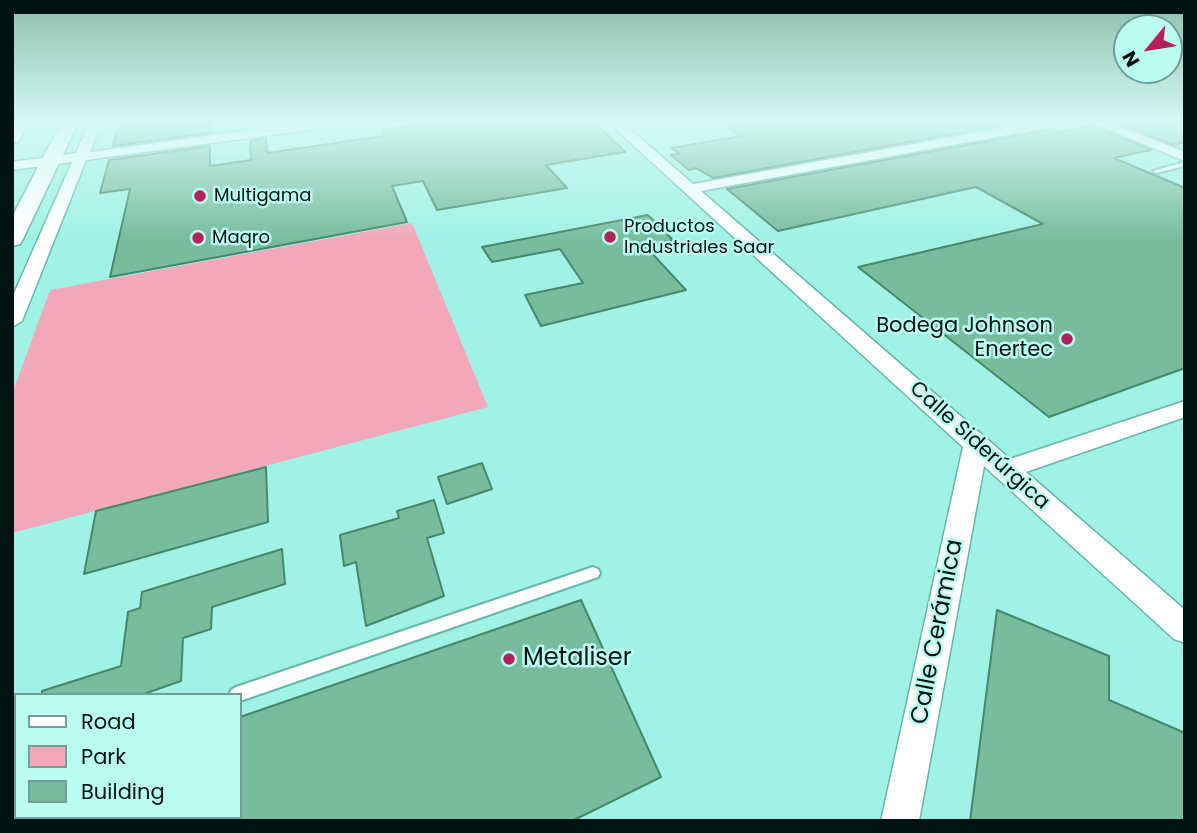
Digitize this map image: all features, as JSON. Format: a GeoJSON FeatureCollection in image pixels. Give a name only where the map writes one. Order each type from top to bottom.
{"type":"FeatureCollection","features":[{"type":"Feature","properties":{"kind":"main road"},"geometry":{"type":"LineString","coordinates":[[12,239],[51,162]]}},
{"type":"Feature","properties":{"kind":"street"},"geometry":{"type":"LineString","coordinates":[[12,166],[31,162]]}},
{"type":"Feature","properties":{"kind":"street"},"geometry":{"type":"LineString","coordinates":[[12,321],[79,162]]}},
{"type":"Feature","properties":{"kind":"street","name":"Calle Siderúrgica"},"geometry":{"type":"LineString","coordinates":[[660,162],[1185,629]]}},
{"type":"Feature","properties":{"kind":"street"},"geometry":{"type":"LineString","coordinates":[[691,189],[839,162]]}},
{"type":"Feature","properties":{"kind":"street"},"geometry":{"type":"LineString","coordinates":[[1005,470],[1185,409]]}},
{"type":"Feature","properties":{"kind":"street","name":"Calle Cerámica"},"geometry":{"type":"LineString","coordinates":[[900,821],[976,444]]}},
{"type":"Feature","properties":{"kind":"lane"},"geometry":{"type":"LineString","coordinates":[[1156,171],[1185,163]]}},
{"type":"Feature","properties":{"kind":"lane"},"geometry":{"type":"LineString","coordinates":[[242,693],[593,573]]}},
{"type":"Feature","properties":{"kind":"green space"},"geometry":{"type":"Polygon","coordinates":[[[412,223],[488,407],[12,533],[12,394],[50,290],[412,223]]]}},
{"type":"Feature","properties":{"kind":"building"},"geometry":{"type":"Polygon","coordinates":[[[108,162],[210,162],[210,166],[238,162],[565,162],[546,165],[567,188],[437,210],[423,181],[392,186],[407,222],[110,277],[130,189],[100,193],[108,162]]]}},
{"type":"Feature","properties":{"kind":"building"},"geometry":{"type":"Polygon","coordinates":[[[679,162],[801,162],[713,178],[696,168],[689,170],[679,162]]]}},
{"type":"Feature","properties":{"kind":"building"},"geometry":{"type":"Polygon","coordinates":[[[874,162],[1123,162],[1185,188],[1185,368],[1049,417],[858,267],[1043,224],[976,187],[778,231],[727,189],[874,162]]]}},
{"type":"Feature","properties":{"kind":"building"},"geometry":{"type":"Polygon","coordinates":[[[648,215],[673,240],[645,246],[686,290],[541,326],[525,295],[583,283],[560,249],[492,262],[482,247],[648,215]]]}},
{"type":"Feature","properties":{"kind":"building"},"geometry":{"type":"Polygon","coordinates":[[[482,463],[492,489],[447,504],[438,477],[482,463]]]}},
{"type":"Feature","properties":{"kind":"building"},"geometry":{"type":"Polygon","coordinates":[[[266,467],[268,522],[84,574],[96,511],[266,467]]]}},
{"type":"Feature","properties":{"kind":"building"},"geometry":{"type":"Polygon","coordinates":[[[434,500],[444,533],[427,538],[444,596],[366,626],[356,562],[344,566],[340,535],[399,518],[397,511],[434,500]]]}},
{"type":"Feature","properties":{"kind":"building"},"geometry":{"type":"Polygon","coordinates":[[[282,549],[285,584],[212,607],[211,629],[183,638],[181,681],[147,693],[42,693],[121,666],[128,612],[140,608],[142,592],[282,549]]]}},
{"type":"Feature","properties":{"kind":"building","name":"Metaliser"},"geometry":{"type":"Polygon","coordinates":[[[581,600],[661,777],[572,821],[240,821],[242,716],[581,600]]]}},
{"type":"Feature","properties":{"kind":"building"},"geometry":{"type":"Polygon","coordinates":[[[997,610],[1109,656],[1109,700],[1185,733],[1185,821],[970,821],[997,610]]]}},
{"type":"Feature","properties":{"kind":"place","name":"Multigama"},"geometry":{"type":"Point","coordinates":[200,196]}},
{"type":"Feature","properties":{"kind":"place","name":"Productos Industriales Saar"},"geometry":{"type":"Point","coordinates":[610,237]}},
{"type":"Feature","properties":{"kind":"place","name":"Maqro"},"geometry":{"type":"Point","coordinates":[198,238]}},
{"type":"Feature","properties":{"kind":"place","name":"Bodega Johnson Enertec"},"geometry":{"type":"Point","coordinates":[1067,339]}},
{"type":"Feature","properties":{"kind":"place","name":"Metaliser"},"geometry":{"type":"Point","coordinates":[509,659]}}]}
